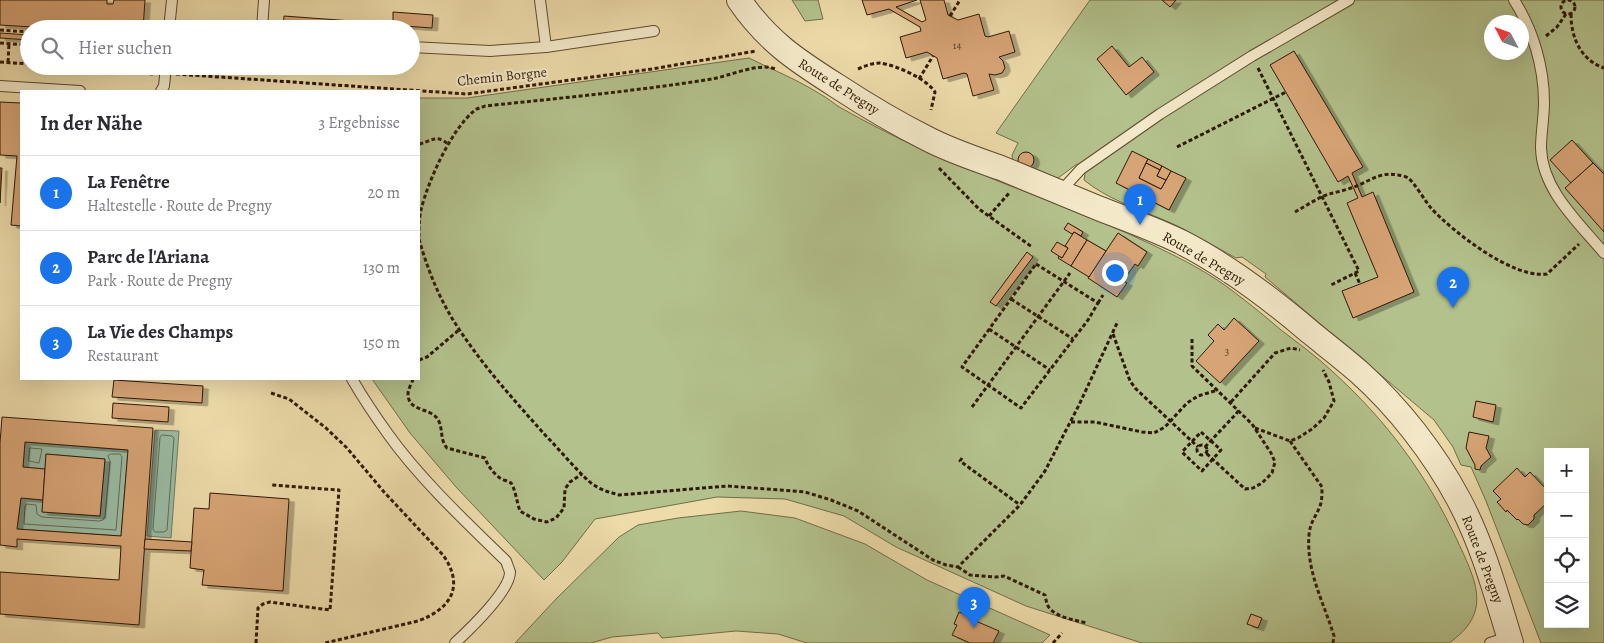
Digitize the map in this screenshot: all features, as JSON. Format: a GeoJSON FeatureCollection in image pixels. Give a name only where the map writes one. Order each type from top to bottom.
{"type":"FeatureCollection","features":[{"type":"Feature","properties":{"kind":"street","name":"Route de Pregny"},"geometry":{"type":"LineString","coordinates":[[739,0],[750,16],[779,47],[878,112],[928,139],[962,154],[1163,234],[1221,265],[1276,303],[1367,380],[1422,441],[1459,500],[1476,536],[1492,578],[1503,641]]}},
{"type":"Feature","properties":{"kind":"lane"},"geometry":{"type":"LineString","coordinates":[[170,20],[172,0]]}},
{"type":"Feature","properties":{"kind":"lane"},"geometry":{"type":"LineString","coordinates":[[263,20],[264,0]]}},
{"type":"Feature","properties":{"kind":"lane"},"geometry":{"type":"LineString","coordinates":[[540,0],[546,47]]}},
{"type":"Feature","properties":{"kind":"lane"},"geometry":{"type":"LineString","coordinates":[[1060,192],[1081,169],[1191,94],[1349,0]]}},
{"type":"Feature","properties":{"kind":"lane"},"geometry":{"type":"LineString","coordinates":[[1514,0],[1524,15],[1534,42],[1542,77],[1544,108],[1541,156],[1544,170],[1558,198],[1604,253]]}},
{"type":"Feature","properties":{"kind":"lane"},"geometry":{"type":"LineString","coordinates":[[420,47],[490,51],[546,47],[654,31]]}},
{"type":"Feature","properties":{"kind":"lane"},"geometry":{"type":"LineString","coordinates":[[162,90],[165,75]]}},
{"type":"Feature","properties":{"kind":"lane"},"geometry":{"type":"LineString","coordinates":[[0,86],[64,90]]}},
{"type":"Feature","properties":{"kind":"lane"},"geometry":{"type":"LineString","coordinates":[[353,380],[388,435],[422,475],[506,561],[510,572],[507,584],[501,594],[456,643]]}},
{"type":"Feature","properties":{"kind":"path"},"geometry":{"type":"LineString","coordinates":[[950,16],[960,0]]}},
{"type":"Feature","properties":{"kind":"path"},"geometry":{"type":"LineString","coordinates":[[1534,42],[1547,36],[1574,11],[1575,4],[1567,0],[1561,7],[1562,12],[1569,14]]}},
{"type":"Feature","properties":{"kind":"path"},"geometry":{"type":"LineString","coordinates":[[1569,14],[1573,34],[1580,49],[1588,60],[1604,68]]}},
{"type":"Feature","properties":{"kind":"path"},"geometry":{"type":"LineString","coordinates":[[0,30],[20,31]]}},
{"type":"Feature","properties":{"kind":"path"},"geometry":{"type":"LineString","coordinates":[[0,43],[20,45]]}},
{"type":"Feature","properties":{"kind":"path"},"geometry":{"type":"LineString","coordinates":[[8,62],[9,44]]}},
{"type":"Feature","properties":{"kind":"path","name":"Chemin Borgne"},"geometry":{"type":"LineString","coordinates":[[420,92],[467,94],[652,69],[779,47]]}},
{"type":"Feature","properties":{"kind":"path"},"geometry":{"type":"LineString","coordinates":[[919,79],[933,56]]}},
{"type":"Feature","properties":{"kind":"path"},"geometry":{"type":"LineString","coordinates":[[1252,56],[1359,271],[1331,285]]}},
{"type":"Feature","properties":{"kind":"path"},"geometry":{"type":"LineString","coordinates":[[0,62],[20,63]]}},
{"type":"Feature","properties":{"kind":"path"},"geometry":{"type":"LineString","coordinates":[[858,69],[880,63],[900,68],[932,87],[935,92],[931,110]]}},
{"type":"Feature","properties":{"kind":"path"},"geometry":{"type":"LineString","coordinates":[[420,225],[421,212],[427,192],[448,144],[459,127],[475,110],[485,106],[655,88],[718,78],[758,68],[773,68],[780,72]]}},
{"type":"Feature","properties":{"kind":"path","name":"Chemin Borgne"},"geometry":{"type":"LineString","coordinates":[[220,75],[391,90]]}},
{"type":"Feature","properties":{"kind":"path"},"geometry":{"type":"LineString","coordinates":[[1177,147],[1286,92]]}},
{"type":"Feature","properties":{"kind":"path"},"geometry":{"type":"LineString","coordinates":[[420,144],[435,138],[443,140],[448,144]]}},
{"type":"Feature","properties":{"kind":"path"},"geometry":{"type":"LineString","coordinates":[[935,165],[979,209],[1032,247]]}},
{"type":"Feature","properties":{"kind":"path"},"geometry":{"type":"LineString","coordinates":[[1295,212],[1322,197],[1354,188],[1382,175],[1395,174],[1409,178],[1426,203],[1444,221],[1483,251],[1527,273],[1547,274],[1588,235]]}},
{"type":"Feature","properties":{"kind":"path"},"geometry":{"type":"LineString","coordinates":[[989,216],[1015,187]]}},
{"type":"Feature","properties":{"kind":"path"},"geometry":{"type":"LineString","coordinates":[[420,242],[436,288],[460,330],[489,370],[582,474],[591,483],[604,491],[619,495],[727,486],[805,492],[858,511],[933,560],[946,565],[958,566],[970,575],[1004,576],[1045,596],[1047,605],[1054,612],[1065,618],[1087,623]]}},
{"type":"Feature","properties":{"kind":"path"},"geometry":{"type":"LineString","coordinates":[[1098,303],[1036,264],[962,367],[1022,408],[1088,320],[1098,303],[1102,295]]}},
{"type":"Feature","properties":{"kind":"path"},"geometry":{"type":"LineString","coordinates":[[972,407],[1070,273]]}},
{"type":"Feature","properties":{"kind":"path"},"geometry":{"type":"LineString","coordinates":[[1355,273],[1360,284]]}},
{"type":"Feature","properties":{"kind":"path"},"geometry":{"type":"LineString","coordinates":[[1011,299],[1073,340]]}},
{"type":"Feature","properties":{"kind":"path"},"geometry":{"type":"LineString","coordinates":[[958,566],[1020,505],[1045,471],[1071,422],[1118,321]]}},
{"type":"Feature","properties":{"kind":"path"},"geometry":{"type":"LineString","coordinates":[[989,329],[1050,370]]}},
{"type":"Feature","properties":{"kind":"path"},"geometry":{"type":"LineString","coordinates":[[420,360],[427,357],[460,330]]}},
{"type":"Feature","properties":{"kind":"path"},"geometry":{"type":"LineString","coordinates":[[1113,333],[1130,381],[1136,389],[1198,447]]}},
{"type":"Feature","properties":{"kind":"path"},"geometry":{"type":"LineString","coordinates":[[1192,339],[1192,366],[1231,402],[1255,428],[1275,462],[1272,473],[1262,483],[1253,488],[1245,489],[1212,460],[1206,453],[1205,447]]}},
{"type":"Feature","properties":{"kind":"path"},"geometry":{"type":"LineString","coordinates":[[1231,402],[1275,353],[1291,348],[1303,350]]}},
{"type":"Feature","properties":{"kind":"path"},"geometry":{"type":"LineString","coordinates":[[1290,441],[1312,429],[1324,418],[1334,401],[1329,382],[1321,368]]}},
{"type":"Feature","properties":{"kind":"path"},"geometry":{"type":"LineString","coordinates":[[413,380],[407,393],[410,402],[415,408],[426,411],[436,417],[441,428],[442,443],[446,448],[485,458],[489,467],[500,478],[510,483],[515,491],[520,511],[534,519],[547,522],[556,518],[564,508],[565,489],[570,482],[582,474]]}},
{"type":"Feature","properties":{"kind":"path"},"geometry":{"type":"LineString","coordinates":[[1071,422],[1094,422],[1154,433],[1165,428],[1187,403],[1198,396],[1218,390]]}},
{"type":"Feature","properties":{"kind":"path"},"geometry":{"type":"LineString","coordinates":[[271,393],[289,399],[306,411],[347,448],[384,492],[443,555],[450,565],[453,577],[453,587],[449,599],[442,609],[432,616],[325,643]]}},
{"type":"Feature","properties":{"kind":"path"},"geometry":{"type":"LineString","coordinates":[[1205,447],[1239,410]]}},
{"type":"Feature","properties":{"kind":"path"},"geometry":{"type":"LineString","coordinates":[[1255,428],[1290,441],[1322,488],[1320,504],[1312,519],[1309,535],[1309,554],[1314,578],[1334,636],[1333,643]]}},
{"type":"Feature","properties":{"kind":"path"},"geometry":{"type":"LineString","coordinates":[[1201,432],[1221,450],[1202,471],[1182,452],[1192,442],[1201,432]]}},
{"type":"Feature","properties":{"kind":"path"},"geometry":{"type":"LineString","coordinates":[[1198,447],[1202,445],[1205,447]]}},
{"type":"Feature","properties":{"kind":"path"},"geometry":{"type":"LineString","coordinates":[[1192,462],[1198,454],[1198,447]]}},
{"type":"Feature","properties":{"kind":"path"},"geometry":{"type":"LineString","coordinates":[[1198,454],[1203,455],[1206,453]]}},
{"type":"Feature","properties":{"kind":"path"},"geometry":{"type":"LineString","coordinates":[[962,458],[960,461],[1020,505]]}},
{"type":"Feature","properties":{"kind":"path"},"geometry":{"type":"LineString","coordinates":[[256,643],[258,608],[264,604],[270,602],[330,610],[339,490],[272,485]]}},
{"type":"Feature","properties":{"kind":"path"},"geometry":{"type":"LineString","coordinates":[[1053,643],[1062,633]]}},
{"type":"Feature","properties":{"kind":"shaded area"},"geometry":{"type":"Polygon","coordinates":[[[792,0],[818,0],[823,19],[805,21],[792,0]]]}},
{"type":"Feature","properties":{"kind":"shaded area"},"geometry":{"type":"Polygon","coordinates":[[[1090,0],[1604,0],[1604,643],[1541,643],[1471,467],[1461,465],[1453,447],[1434,420],[1265,277],[1266,274],[1242,257],[1236,258],[1182,228],[1102,193],[1084,180],[1085,174],[1077,164],[1054,181],[1013,162],[1012,155],[1018,143],[996,133],[1090,0]]]}},
{"type":"Feature","properties":{"kind":"shaded area"},"geometry":{"type":"Polygon","coordinates":[[[749,58],[803,84],[850,113],[917,147],[1098,220],[1187,262],[1225,285],[1326,365],[1371,409],[1388,429],[1433,494],[1471,571],[1477,597],[1476,609],[1471,620],[1463,632],[1449,643],[1142,643],[1026,606],[896,547],[844,516],[785,499],[717,497],[595,519],[562,562],[544,580],[456,487],[410,433],[373,380],[420,380],[420,98],[467,98],[749,58]]]}},
{"type":"Feature","properties":{"kind":"shaded area"},"geometry":{"type":"Polygon","coordinates":[[[741,511],[795,518],[865,544],[927,580],[1050,635],[1042,643],[807,643],[778,634],[736,631],[662,638],[658,633],[612,637],[591,643],[515,643],[556,599],[619,537],[638,525],[678,518],[741,511]]]}},
{"type":"Feature","properties":{"kind":"water"},"geometry":{"type":"Polygon","coordinates":[[[155,430],[179,431],[171,538],[147,536],[155,430]]]}},
{"type":"Feature","properties":{"kind":"water"},"geometry":{"type":"Polygon","coordinates":[[[25,442],[128,450],[121,536],[17,529],[21,498],[43,500],[42,512],[100,516],[105,459],[46,454],[45,469],[23,467],[25,442]]]}},
{"type":"Feature","properties":{"kind":"building"},"geometry":{"type":"Polygon","coordinates":[[[0,0],[107,0],[107,4],[113,4],[114,0],[145,0],[144,20],[20,20],[20,26],[0,25],[0,0]]]}},
{"type":"Feature","properties":{"kind":"building"},"geometry":{"type":"Polygon","coordinates":[[[862,0],[917,0],[896,7],[922,22],[926,20],[920,0],[944,0],[948,15],[958,20],[979,14],[985,36],[988,37],[1009,31],[1015,52],[999,57],[1003,61],[1005,68],[1002,73],[989,74],[994,90],[973,96],[967,74],[964,73],[943,79],[937,58],[927,52],[906,58],[900,37],[921,31],[920,27],[889,9],[867,15],[862,0]]]}},
{"type":"Feature","properties":{"kind":"building"},"geometry":{"type":"Polygon","coordinates":[[[1162,0],[1176,0],[1170,7],[1162,0]]]}},
{"type":"Feature","properties":{"kind":"building"},"geometry":{"type":"Polygon","coordinates":[[[393,12],[433,15],[432,28],[420,27],[420,20],[393,20],[393,12]]]}},
{"type":"Feature","properties":{"kind":"building"},"geometry":{"type":"Polygon","coordinates":[[[284,16],[338,20],[284,20],[284,16]]]}},
{"type":"Feature","properties":{"kind":"building"},"geometry":{"type":"Polygon","coordinates":[[[0,33],[20,34],[20,39],[0,38],[0,33]]]}},
{"type":"Feature","properties":{"kind":"building"},"geometry":{"type":"Polygon","coordinates":[[[1112,46],[1129,67],[1142,57],[1154,72],[1126,95],[1097,59],[1112,46]]]}},
{"type":"Feature","properties":{"kind":"building"},"geometry":{"type":"Polygon","coordinates":[[[1294,51],[1363,167],[1352,173],[1362,197],[1373,192],[1414,292],[1353,318],[1342,291],[1378,277],[1347,203],[1358,198],[1348,176],[1338,182],[1270,65],[1294,51]]]}},
{"type":"Feature","properties":{"kind":"building"},"geometry":{"type":"Polygon","coordinates":[[[0,102],[20,103],[20,226],[11,225],[17,156],[0,155],[0,102]]]}},
{"type":"Feature","properties":{"kind":"building"},"geometry":{"type":"Polygon","coordinates":[[[1572,140],[1593,163],[1571,183],[1550,160],[1572,140]]]}},
{"type":"Feature","properties":{"kind":"building"},"geometry":{"type":"Polygon","coordinates":[[[1132,151],[1148,159],[1139,178],[1161,189],[1171,171],[1186,178],[1169,210],[1116,183],[1132,151]]]}},
{"type":"Feature","properties":{"kind":"building"},"geometry":{"type":"Polygon","coordinates":[[[1023,152],[1029,152],[1034,157],[1032,166],[1023,168],[1018,163],[1018,157],[1023,152]]]}},
{"type":"Feature","properties":{"kind":"building"},"geometry":{"type":"Polygon","coordinates":[[[1148,159],[1162,166],[1160,170],[1146,163],[1148,159]]]}},
{"type":"Feature","properties":{"kind":"building"},"geometry":{"type":"Polygon","coordinates":[[[1146,163],[1160,170],[1157,176],[1166,180],[1161,189],[1139,178],[1146,163]]]}},
{"type":"Feature","properties":{"kind":"building"},"geometry":{"type":"Polygon","coordinates":[[[1593,163],[1604,174],[1604,232],[1565,188],[1593,163]]]}},
{"type":"Feature","properties":{"kind":"building"},"geometry":{"type":"Polygon","coordinates":[[[1162,166],[1171,171],[1166,180],[1157,176],[1162,166]]]}},
{"type":"Feature","properties":{"kind":"building"},"geometry":{"type":"Polygon","coordinates":[[[0,168],[2,168],[0,203],[0,168]]]}},
{"type":"Feature","properties":{"kind":"building"},"geometry":{"type":"Polygon","coordinates":[[[1068,223],[1083,232],[1081,236],[1074,232],[1072,234],[1064,229],[1068,223]]]}},
{"type":"Feature","properties":{"kind":"building"},"geometry":{"type":"Polygon","coordinates":[[[1074,232],[1087,240],[1071,266],[1058,258],[1059,256],[1062,258],[1068,248],[1065,246],[1074,232]]]}},
{"type":"Feature","properties":{"kind":"building"},"geometry":{"type":"Polygon","coordinates":[[[1118,233],[1147,252],[1138,266],[1135,264],[1123,281],[1127,283],[1117,297],[1088,278],[1118,233]]]}},
{"type":"Feature","properties":{"kind":"building"},"geometry":{"type":"Polygon","coordinates":[[[1087,240],[1106,251],[1089,277],[1071,266],[1087,240]]]}},
{"type":"Feature","properties":{"kind":"building"},"geometry":{"type":"Polygon","coordinates":[[[1057,242],[1068,248],[1062,258],[1051,251],[1057,242]]]}},
{"type":"Feature","properties":{"kind":"building"},"geometry":{"type":"Polygon","coordinates":[[[1027,252],[1033,257],[996,306],[990,302],[1027,252]]]}},
{"type":"Feature","properties":{"kind":"building"},"geometry":{"type":"Polygon","coordinates":[[[1234,318],[1259,341],[1220,383],[1196,361],[1214,341],[1208,335],[1218,324],[1224,330],[1234,318]]]}},
{"type":"Feature","properties":{"kind":"building"},"geometry":{"type":"Polygon","coordinates":[[[114,380],[203,386],[202,403],[112,397],[114,380]]]}},
{"type":"Feature","properties":{"kind":"building"},"geometry":{"type":"Polygon","coordinates":[[[1476,401],[1496,405],[1493,422],[1473,417],[1476,401]]]}},
{"type":"Feature","properties":{"kind":"building"},"geometry":{"type":"Polygon","coordinates":[[[113,403],[169,407],[168,422],[112,418],[113,403]]]}},
{"type":"Feature","properties":{"kind":"building"},"geometry":{"type":"Polygon","coordinates":[[[2,417],[153,428],[139,625],[0,614],[0,572],[119,580],[121,546],[17,539],[17,547],[0,545],[0,443],[2,417]],[[25,442],[23,467],[45,469],[43,500],[21,498],[17,529],[121,536],[128,450],[25,442]]]}},
{"type":"Feature","properties":{"kind":"building"},"geometry":{"type":"Polygon","coordinates":[[[1469,432],[1489,436],[1486,448],[1491,457],[1481,466],[1480,470],[1475,469],[1475,465],[1466,448],[1469,432]]]}},
{"type":"Feature","properties":{"kind":"building"},"geometry":{"type":"Polygon","coordinates":[[[46,454],[105,459],[100,516],[42,512],[46,454]]]}},
{"type":"Feature","properties":{"kind":"building"},"geometry":{"type":"Polygon","coordinates":[[[1517,468],[1525,477],[1530,472],[1544,487],[1544,506],[1534,515],[1534,519],[1528,525],[1523,524],[1507,510],[1506,512],[1497,502],[1501,499],[1493,491],[1517,468]]]}},
{"type":"Feature","properties":{"kind":"building"},"geometry":{"type":"Polygon","coordinates":[[[210,493],[289,499],[283,591],[202,585],[204,570],[190,568],[194,508],[209,509],[210,493]]]}},
{"type":"Feature","properties":{"kind":"building"},"geometry":{"type":"Polygon","coordinates":[[[145,539],[192,542],[191,551],[144,549],[145,539]]]}},
{"type":"Feature","properties":{"kind":"building"},"geometry":{"type":"Polygon","coordinates":[[[959,612],[999,631],[993,643],[970,643],[952,635],[957,625],[954,624],[959,612]]]}},
{"type":"Feature","properties":{"kind":"building"},"geometry":{"type":"Polygon","coordinates":[[[1251,614],[1262,618],[1258,628],[1247,624],[1251,614]]]}},
{"type":"Feature","properties":{"kind":"place","name":"La Fenêtre"},"geometry":{"type":"Point","coordinates":[1140,225]}},
{"type":"Feature","properties":{"kind":"place","name":"Parc de l'Ariana"},"geometry":{"type":"Point","coordinates":[1453,308]}},
{"type":"Feature","properties":{"kind":"place","name":"La Vie des Champs"},"geometry":{"type":"Point","coordinates":[974,628]}}]}
